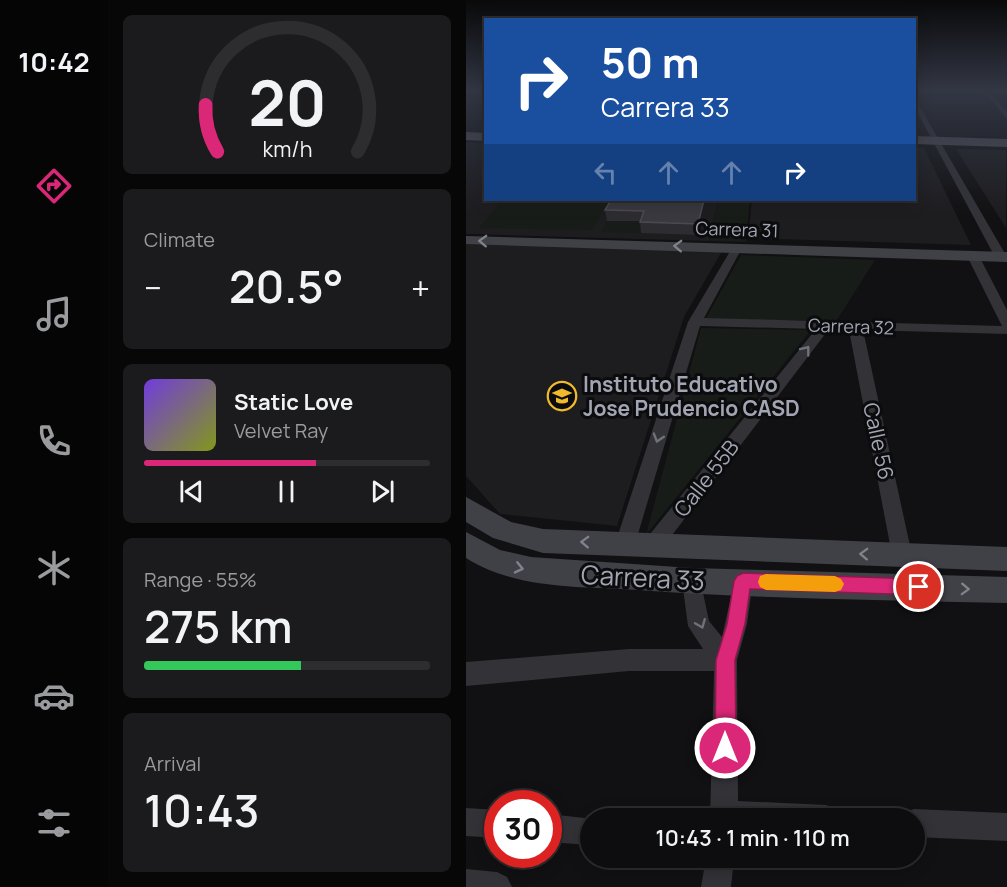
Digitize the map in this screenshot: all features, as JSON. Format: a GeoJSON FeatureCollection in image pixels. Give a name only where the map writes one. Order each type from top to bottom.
{"type":"FeatureCollection","features":[{"type":"Feature","properties":{"kind":"main road"},"geometry":{"type":"LineString","coordinates":[[466,136],[484,137]]}},
{"type":"Feature","properties":{"kind":"main road"},"geometry":{"type":"LineString","coordinates":[[916,143],[1006,145]]}},
{"type":"Feature","properties":{"kind":"main road","name":"Carrera 31"},"geometry":{"type":"LineString","coordinates":[[466,240],[1004,257]]}},
{"type":"Feature","properties":{"kind":"main road","name":"Carrera 33"},"geometry":{"type":"LineString","coordinates":[[470,511],[507,533],[526,538],[1006,559]]}},
{"type":"Feature","properties":{"kind":"main road","name":"Carrera 33"},"geometry":{"type":"LineString","coordinates":[[466,544],[494,561],[515,567],[692,581],[1006,590]]}},
{"type":"Feature","properties":{"kind":"main road"},"geometry":{"type":"LineString","coordinates":[[641,577],[653,558],[653,545]]}},
{"type":"Feature","properties":{"kind":"main road"},"geometry":{"type":"LineString","coordinates":[[692,581],[690,559],[698,547]]}},
{"type":"Feature","properties":{"kind":"street"},"geometry":{"type":"LineString","coordinates":[[932,131],[1004,257]]}},
{"type":"Feature","properties":{"kind":"street"},"geometry":{"type":"LineString","coordinates":[[625,544],[695,322],[737,248]]}},
{"type":"Feature","properties":{"kind":"street"},"geometry":{"type":"LineString","coordinates":[[973,256],[1006,324]]}},
{"type":"Feature","properties":{"kind":"street","name":"Carrera 32"},"geometry":{"type":"LineString","coordinates":[[695,322],[1006,330]]}},
{"type":"Feature","properties":{"kind":"street","name":"Calle 55B"},"geometry":{"type":"LineString","coordinates":[[653,545],[826,326]]}},
{"type":"Feature","properties":{"kind":"street","name":"Calle 56"},"geometry":{"type":"LineString","coordinates":[[855,326],[902,555]]}},
{"type":"Feature","properties":{"kind":"street"},"geometry":{"type":"LineString","coordinates":[[692,581],[699,626],[726,660]]}},
{"type":"Feature","properties":{"kind":"street"},"geometry":{"type":"LineString","coordinates":[[725,808],[726,660],[736,624],[743,581]]}},
{"type":"Feature","properties":{"kind":"street"},"geometry":{"type":"LineString","coordinates":[[466,674],[630,660],[726,660]]}},
{"type":"Feature","properties":{"kind":"street"},"geometry":{"type":"LineString","coordinates":[[466,822],[484,823]]}},
{"type":"Feature","properties":{"kind":"street"},"geometry":{"type":"LineString","coordinates":[[925,823],[1006,827]]}},
{"type":"Feature","properties":{"kind":"street"},"geometry":{"type":"LineString","coordinates":[[562,829],[580,830]]}},
{"type":"Feature","properties":{"kind":"street"},"geometry":{"type":"LineString","coordinates":[[716,887],[719,868]]}},
{"type":"Feature","properties":{"kind":"street"},"geometry":{"type":"LineString","coordinates":[[466,884],[497,887]]}},
{"type":"Feature","properties":{"kind":"shaded area"},"geometry":{"type":"Polygon","coordinates":[[[466,142],[484,143],[484,201],[718,201],[709,241],[466,234],[466,142]]]}},
{"type":"Feature","properties":{"kind":"shaded area"},"geometry":{"type":"Polygon","coordinates":[[[916,147],[924,148],[971,245],[748,238],[752,201],[916,201],[916,147]]]}},
{"type":"Feature","properties":{"kind":"shaded area"},"geometry":{"type":"Polygon","coordinates":[[[956,149],[1006,150],[1006,228],[956,149]]]}},
{"type":"Feature","properties":{"kind":"shaded area"},"geometry":{"type":"Polygon","coordinates":[[[502,201],[602,201],[607,203],[592,230],[479,228],[502,201]]]}},
{"type":"Feature","properties":{"kind":"shaded area"},"geometry":{"type":"Polygon","coordinates":[[[718,201],[750,201],[746,242],[709,241],[718,201]]]}},
{"type":"Feature","properties":{"kind":"shaded area"},"geometry":{"type":"Polygon","coordinates":[[[607,221],[646,222],[641,233],[601,232],[607,221]]]}},
{"type":"Feature","properties":{"kind":"shaded area","name":"Instituto Educativo Jose Prudencio CASD"},"geometry":{"type":"Polygon","coordinates":[[[466,243],[722,251],[684,317],[617,526],[500,514],[466,476],[466,243]]]}},
{"type":"Feature","properties":{"kind":"shaded area"},"geometry":{"type":"Polygon","coordinates":[[[741,255],[875,260],[837,320],[705,320],[741,255]]]}},
{"type":"Feature","properties":{"kind":"shaded area"},"geometry":{"type":"Polygon","coordinates":[[[701,328],[811,330],[646,535],[701,328]]]}},
{"type":"Feature","properties":{"kind":"building"},"geometry":{"type":"Polygon","coordinates":[[[610,201],[704,201],[698,224],[640,222],[644,211],[605,210],[610,201]]]}},
{"type":"Feature","properties":{"kind":"slow traffic"},"geometry":{"type":"LineString","coordinates":[[766,582],[835,584]]}},
{"type":"Feature","properties":{"kind":"place","name":"Instituto Educativo Jose Prudencio CASD"},"geometry":{"type":"Point","coordinates":[562,396]}},
{"type":"Feature","properties":{"kind":"route"},"geometry":{"type":"LineString","coordinates":[[725,748],[726,660],[736,624],[743,581],[919,587]]}}]}
